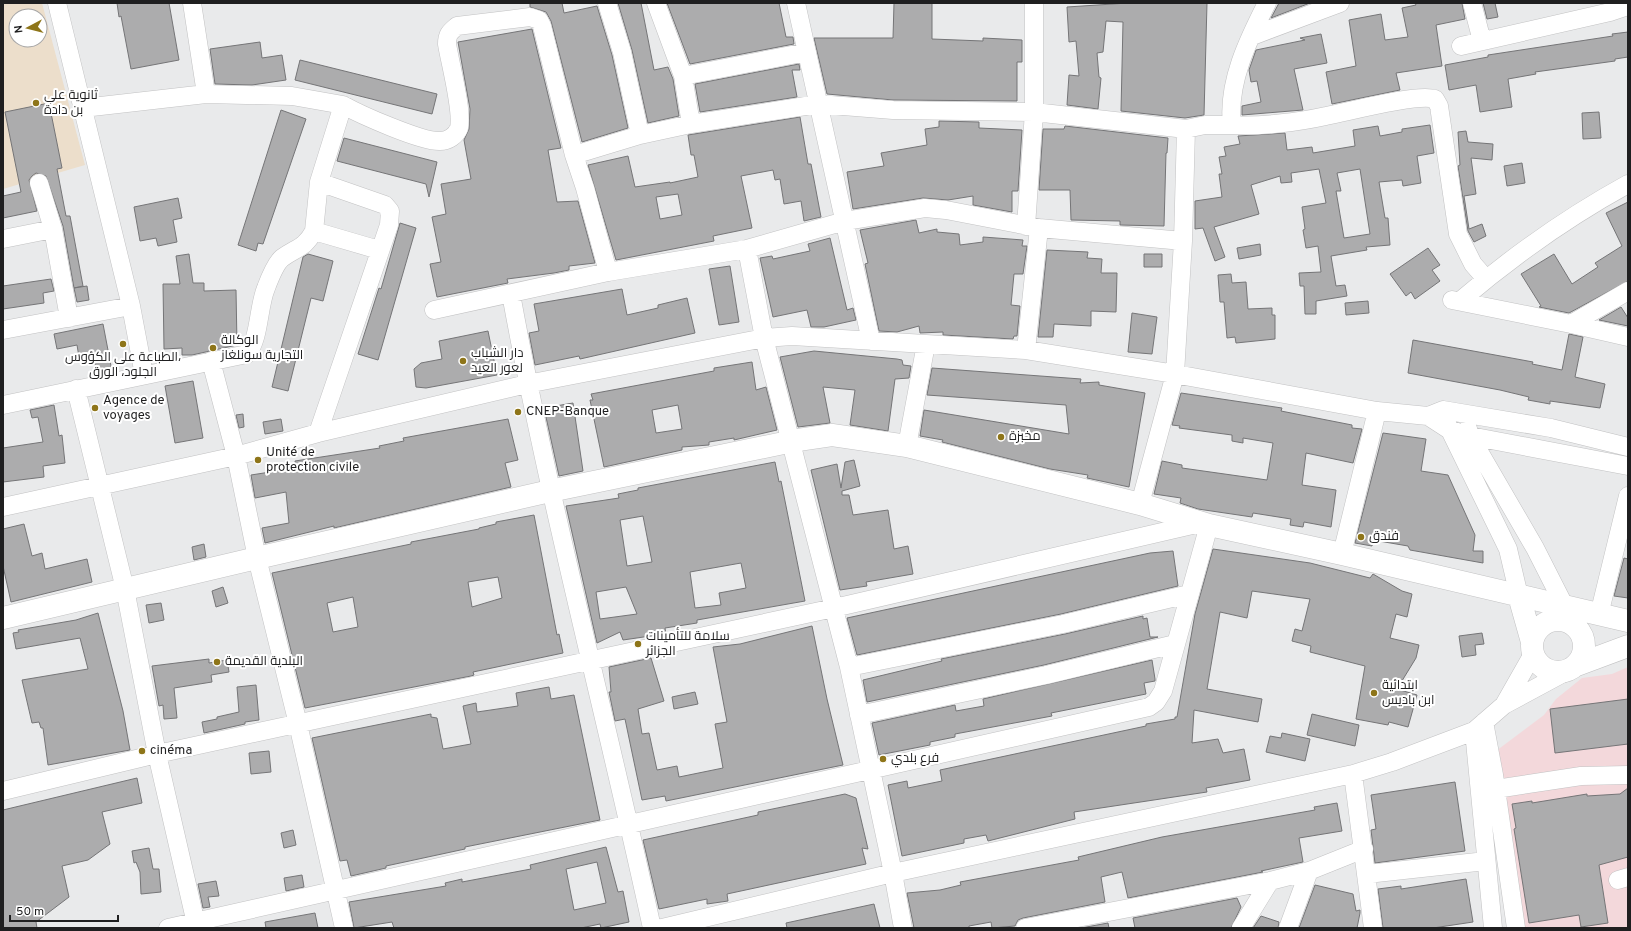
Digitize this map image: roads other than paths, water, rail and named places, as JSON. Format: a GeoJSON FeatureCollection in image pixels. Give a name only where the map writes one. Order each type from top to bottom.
{"type":"FeatureCollection","features":[{"type":"Feature","properties":{"kind":"main road"},"geometry":{"type":"LineString","coordinates":[[3,618],[550,491],[791,442],[832,436],[907,446],[1140,504],[1205,524],[1342,554],[1519,596],[1570,616],[1599,615],[1628,621]]}},
{"type":"Feature","properties":{"kind":"main road"},"geometry":{"type":"LineString","coordinates":[[1519,596],[1537,662],[1548,670],[1560,672],[1628,646]]}},
{"type":"Feature","properties":{"kind":"main road"},"geometry":{"type":"LineString","coordinates":[[1533,648],[1535,633],[1541,626],[1548,621],[1558,619],[1567,620],[1570,616]]}},
{"type":"Feature","properties":{"kind":"main road"},"geometry":{"type":"LineString","coordinates":[[1570,616],[1581,631],[1585,649],[1582,658],[1573,668]]}},
{"type":"Feature","properties":{"kind":"street"},"geometry":{"type":"LineString","coordinates":[[57,3],[131,306],[144,375]]}},
{"type":"Feature","properties":{"kind":"street"},"geometry":{"type":"LineString","coordinates":[[192,3],[206,94]]}},
{"type":"Feature","properties":{"kind":"street"},"geometry":{"type":"LineString","coordinates":[[607,3],[622,52],[640,135]]}},
{"type":"Feature","properties":{"kind":"street"},"geometry":{"type":"LineString","coordinates":[[656,3],[683,76],[691,124]]}},
{"type":"Feature","properties":{"kind":"street"},"geometry":{"type":"LineString","coordinates":[[796,3],[871,341]]}},
{"type":"Feature","properties":{"kind":"street"},"geometry":{"type":"LineString","coordinates":[[1026,350],[1032,227],[1034,3]]}},
{"type":"Feature","properties":{"kind":"street"},"geometry":{"type":"LineString","coordinates":[[1252,36],[1340,3]]}},
{"type":"Feature","properties":{"kind":"street"},"geometry":{"type":"LineString","coordinates":[[1472,3],[1482,41]]}},
{"type":"Feature","properties":{"kind":"street"},"geometry":{"type":"LineString","coordinates":[[1232,125],[1230,108],[1241,60],[1252,36],[1262,6]]}},
{"type":"Feature","properties":{"kind":"street"},"geometry":{"type":"LineString","coordinates":[[1461,46],[1610,12],[1628,6]]}},
{"type":"Feature","properties":{"kind":"street"},"geometry":{"type":"LineString","coordinates":[[83,108],[206,94],[292,96],[343,105],[357,113],[428,140],[447,140],[455,136],[459,128],[459,112],[447,44],[447,36],[450,31],[457,26],[522,18],[536,18],[542,26],[574,155],[586,188],[608,272]]}},
{"type":"Feature","properties":{"kind":"street"},"geometry":{"type":"LineString","coordinates":[[683,76],[807,52]]}},
{"type":"Feature","properties":{"kind":"street"},"geometry":{"type":"LineString","coordinates":[[574,155],[640,135],[691,124],[818,104],[893,110],[1034,112],[1186,129],[1204,126],[1245,126],[1316,118],[1417,98],[1435,99],[1439,106],[1458,234],[1473,264],[1486,279]]}},
{"type":"Feature","properties":{"kind":"street"},"geometry":{"type":"LineString","coordinates":[[3,405],[247,354],[253,344],[265,289],[278,263],[281,259],[297,251],[308,241],[314,231],[319,182],[343,105]]}},
{"type":"Feature","properties":{"kind":"street"},"geometry":{"type":"LineString","coordinates":[[1140,504],[1175,374],[1183,241],[1186,129]]}},
{"type":"Feature","properties":{"kind":"street"},"geometry":{"type":"LineString","coordinates":[[39,182],[53,229],[69,318]]}},
{"type":"Feature","properties":{"kind":"street"},"geometry":{"type":"LineString","coordinates":[[318,433],[379,250],[389,225],[389,208],[386,206],[319,182]]}},
{"type":"Feature","properties":{"kind":"street"},"geometry":{"type":"LineString","coordinates":[[1628,184],[1555,228],[1456,300],[1571,324],[1628,338]]}},
{"type":"Feature","properties":{"kind":"street"},"geometry":{"type":"LineString","coordinates":[[434,310],[608,272],[747,249],[845,221],[925,208],[946,210],[1032,227],[1183,241]]}},
{"type":"Feature","properties":{"kind":"street"},"geometry":{"type":"LineString","coordinates":[[3,239],[53,229]]}},
{"type":"Feature","properties":{"kind":"street"},"geometry":{"type":"LineString","coordinates":[[314,231],[379,250]]}},
{"type":"Feature","properties":{"kind":"street"},"geometry":{"type":"LineString","coordinates":[[747,249],[764,338],[849,667],[893,873],[903,928]]}},
{"type":"Feature","properties":{"kind":"street"},"geometry":{"type":"LineString","coordinates":[[1571,324],[1628,291]]}},
{"type":"Feature","properties":{"kind":"street"},"geometry":{"type":"LineString","coordinates":[[511,294],[550,491],[630,825],[652,928]]}},
{"type":"Feature","properties":{"kind":"street"},"geometry":{"type":"LineString","coordinates":[[3,330],[131,306]]}},
{"type":"Feature","properties":{"kind":"street"},"geometry":{"type":"LineString","coordinates":[[3,507],[236,456],[318,433],[528,384],[764,338],[792,336],[1026,350],[1175,374],[1377,411],[1463,414],[1551,428],[1628,447]]}},
{"type":"Feature","properties":{"kind":"street"},"geometry":{"type":"LineString","coordinates":[[907,446],[926,344]]}},
{"type":"Feature","properties":{"kind":"street"},"geometry":{"type":"LineString","coordinates":[[211,361],[236,456],[257,558],[298,724],[344,928]]}},
{"type":"Feature","properties":{"kind":"street"},"geometry":{"type":"LineString","coordinates":[[76,389],[125,589],[157,754],[197,925]]}},
{"type":"Feature","properties":{"kind":"street"},"geometry":{"type":"LineString","coordinates":[[1342,554],[1377,411]]}},
{"type":"Feature","properties":{"kind":"street"},"geometry":{"type":"LineString","coordinates":[[1435,413],[1448,429],[1508,548],[1519,596]]}},
{"type":"Feature","properties":{"kind":"street"},"geometry":{"type":"LineString","coordinates":[[1463,414],[1470,436],[1535,548],[1570,616]]}},
{"type":"Feature","properties":{"kind":"street"},"geometry":{"type":"LineString","coordinates":[[1448,429],[1470,436],[1628,466]]}},
{"type":"Feature","properties":{"kind":"street"},"geometry":{"type":"LineString","coordinates":[[1599,615],[1624,532],[1628,496]]}},
{"type":"Feature","properties":{"kind":"street"},"geometry":{"type":"LineString","coordinates":[[3,792],[157,754],[834,608],[1205,524],[1189,594],[1163,691],[1156,702],[1149,707],[870,769],[630,825],[334,889],[197,925],[168,928]]}},
{"type":"Feature","properties":{"kind":"street"},"geometry":{"type":"LineString","coordinates":[[1508,548],[1535,548]]}},
{"type":"Feature","properties":{"kind":"street"},"geometry":{"type":"LineString","coordinates":[[849,667],[1063,624],[1189,594]]}},
{"type":"Feature","properties":{"kind":"street"},"geometry":{"type":"LineString","coordinates":[[859,715],[1046,675],[1175,644]]}},
{"type":"Feature","properties":{"kind":"street"},"geometry":{"type":"LineString","coordinates":[[1504,706],[1533,648]]}},
{"type":"Feature","properties":{"kind":"street"},"geometry":{"type":"LineString","coordinates":[[662,928],[893,873],[1353,774],[1392,762],[1479,726],[1504,706],[1573,668]]}},
{"type":"Feature","properties":{"kind":"street"},"geometry":{"type":"LineString","coordinates":[[1479,726],[1496,789],[1516,928]]}},
{"type":"Feature","properties":{"kind":"street"},"geometry":{"type":"LineString","coordinates":[[1479,726],[1486,861],[1493,928]]}},
{"type":"Feature","properties":{"kind":"street"},"geometry":{"type":"LineString","coordinates":[[1353,774],[1364,849],[1373,928]]}},
{"type":"Feature","properties":{"kind":"street"},"geometry":{"type":"LineString","coordinates":[[1496,789],[1581,776],[1628,776]]}},
{"type":"Feature","properties":{"kind":"street"},"geometry":{"type":"LineString","coordinates":[[1024,928],[1078,923],[1270,881],[1309,871],[1364,849]]}},
{"type":"Feature","properties":{"kind":"street"},"geometry":{"type":"LineString","coordinates":[[1367,874],[1486,861]]}},
{"type":"Feature","properties":{"kind":"street"},"geometry":{"type":"LineString","coordinates":[[1288,928],[1309,871]]}},
{"type":"Feature","properties":{"kind":"street"},"geometry":{"type":"LineString","coordinates":[[1240,928],[1270,881]]}},
{"type":"Feature","properties":{"kind":"place","name":"ثانوية علي بن دادة"},"geometry":{"type":"Point","coordinates":[36,103]}},
{"type":"Feature","properties":{"kind":"place","name":"الطباعة على الكؤوس، الجلود، الورق"},"geometry":{"type":"Point","coordinates":[123,344]}},
{"type":"Feature","properties":{"kind":"place","name":"الوكالة التجارية سونلغاز"},"geometry":{"type":"Point","coordinates":[213,348]}},
{"type":"Feature","properties":{"kind":"place","name":"دار الشباب لعور العيد"},"geometry":{"type":"Point","coordinates":[463,361]}},
{"type":"Feature","properties":{"kind":"place","name":"Agence de voyages"},"geometry":{"type":"Point","coordinates":[95,408]}},
{"type":"Feature","properties":{"kind":"place","name":"CNEP-Banque"},"geometry":{"type":"Point","coordinates":[518,412]}},
{"type":"Feature","properties":{"kind":"place","name":"مخبزة"},"geometry":{"type":"Point","coordinates":[1001,437]}},
{"type":"Feature","properties":{"kind":"place","name":"Unité de protection civile"},"geometry":{"type":"Point","coordinates":[258,460]}},
{"type":"Feature","properties":{"kind":"place","name":"فندق"},"geometry":{"type":"Point","coordinates":[1361,537]}},
{"type":"Feature","properties":{"kind":"place","name":"سلامة للتأمينات الجزائر"},"geometry":{"type":"Point","coordinates":[638,644]}},
{"type":"Feature","properties":{"kind":"place","name":"البلدية القديمة"},"geometry":{"type":"Point","coordinates":[217,662]}},
{"type":"Feature","properties":{"kind":"place","name":"ابتدائية ابن باديس"},"geometry":{"type":"Point","coordinates":[1374,693]}},
{"type":"Feature","properties":{"kind":"place","name":"cinéma"},"geometry":{"type":"Point","coordinates":[142,751]}},
{"type":"Feature","properties":{"kind":"place","name":"فرع بلدي"},"geometry":{"type":"Point","coordinates":[883,759]}}]}
